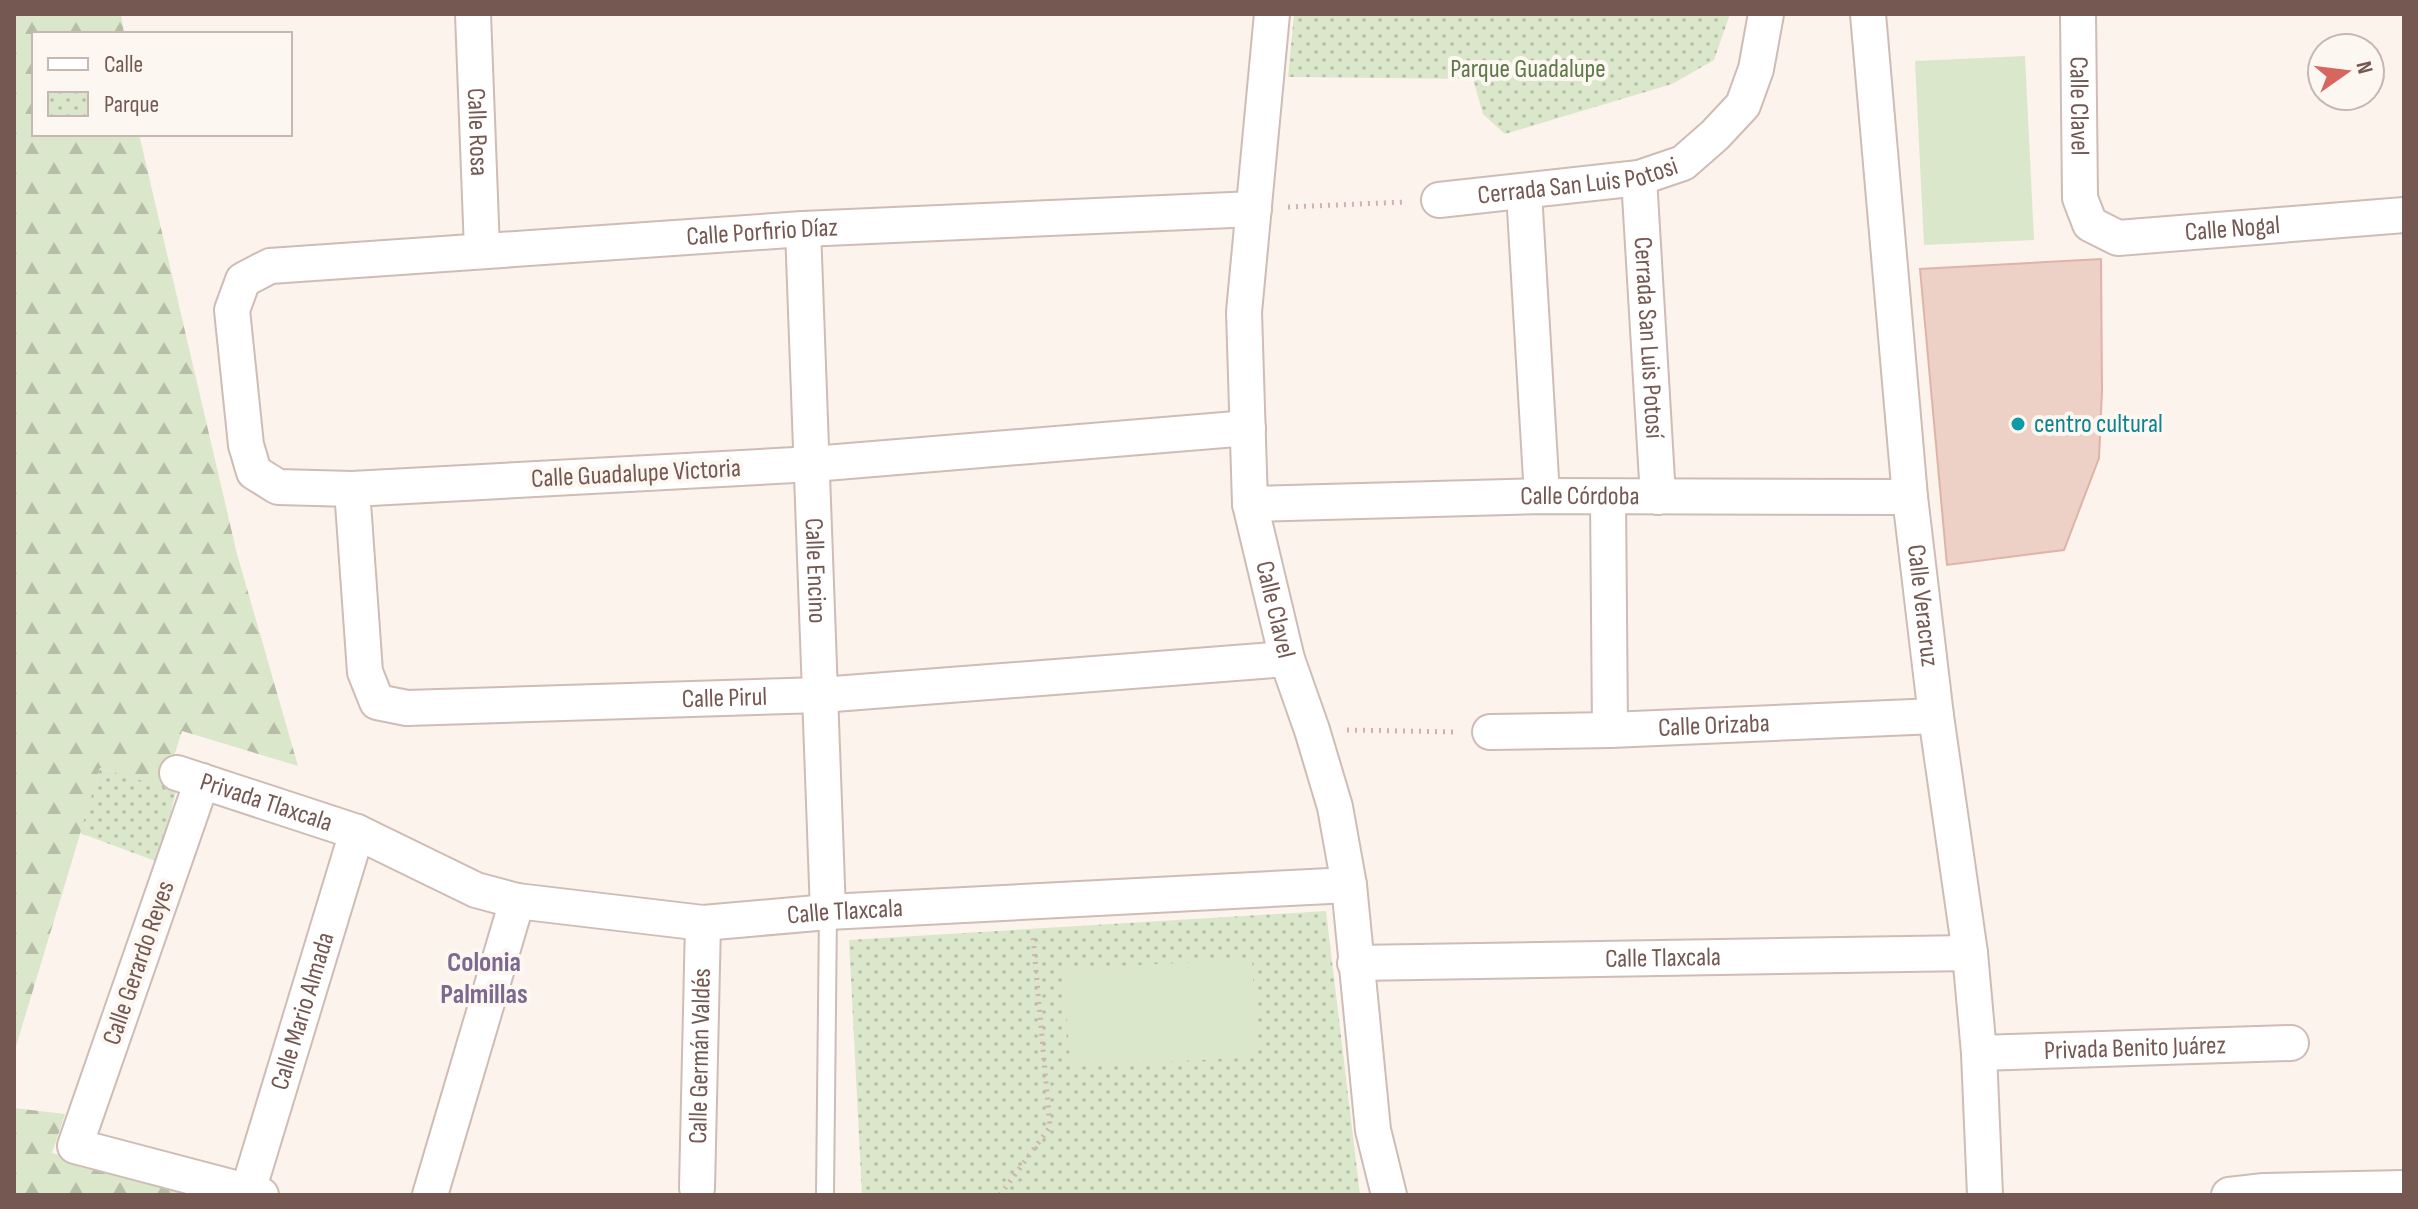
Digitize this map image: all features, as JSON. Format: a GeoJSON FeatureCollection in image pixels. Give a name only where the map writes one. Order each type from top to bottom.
{"type":"FeatureCollection","features":[{"type":"Feature","properties":{"kind":"street","name":"Calle Rosa"},"geometry":{"type":"LineString","coordinates":[[473,14],[482,250]]}},
{"type":"Feature","properties":{"kind":"street","name":"Calle Clavel"},"geometry":{"type":"LineString","coordinates":[[1272,14],[1244,312],[1250,504],[1287,659],[1335,807],[1349,885],[1373,1130],[1389,1195]]}},
{"type":"Feature","properties":{"kind":"street","name":"Cerrada San Luis Potosi"},"geometry":{"type":"LineString","coordinates":[[1439,200],[1639,178],[1683,163],[1743,105],[1756,69],[1766,14]]}},
{"type":"Feature","properties":{"kind":"street","name":"Calle Veracruz"},"geometry":{"type":"LineString","coordinates":[[1868,14],[1910,497],[1936,716],[1970,953],[1979,1053],[1985,1195]]}},
{"type":"Feature","properties":{"kind":"street","name":"Calle Clavel"},"geometry":{"type":"LineString","coordinates":[[2078,14],[2080,198]]}},
{"type":"Feature","properties":{"kind":"street","name":"Cerrada San Luis Potosí"},"geometry":{"type":"LineString","coordinates":[[1639,178],[1658,497]]}},
{"type":"Feature","properties":{"kind":"street"},"geometry":{"type":"LineString","coordinates":[[1524,192],[1542,496]]}},
{"type":"Feature","properties":{"kind":"street","name":"Calle Nogal"},"geometry":{"type":"LineString","coordinates":[[2080,198],[2090,224],[2118,238],[2404,215]]}},
{"type":"Feature","properties":{"kind":"street","name":"Calle Porfirio Díaz"},"geometry":{"type":"LineString","coordinates":[[270,266],[803,229],[1254,209]]}},
{"type":"Feature","properties":{"kind":"street","name":"Calle Encino"},"geometry":{"type":"LineString","coordinates":[[803,229],[828,912]]}},
{"type":"Feature","properties":{"kind":"street","name":"Calle Guadalupe Victoria"},"geometry":{"type":"LineString","coordinates":[[270,266],[243,280],[232,310],[246,445],[254,472],[278,487],[352,489],[813,464],[1248,428]]}},
{"type":"Feature","properties":{"kind":"street","name":"Calle Pirul"},"geometry":{"type":"LineString","coordinates":[[352,489],[365,672],[377,702],[407,708],[821,695],[1287,659]]}},
{"type":"Feature","properties":{"kind":"street","name":"Calle Córdoba"},"geometry":{"type":"LineString","coordinates":[[1250,504],[1542,496],[1910,497]]}},
{"type":"Feature","properties":{"kind":"street"},"geometry":{"type":"LineString","coordinates":[[1608,497],[1610,730]]}},
{"type":"Feature","properties":{"kind":"street","name":"Calle Orizaba"},"geometry":{"type":"LineString","coordinates":[[1490,732],[1936,716]]}},
{"type":"Feature","properties":{"kind":"street","name":"Privada Tlaxcala"},"geometry":{"type":"LineString","coordinates":[[190,777],[357,832]]}},
{"type":"Feature","properties":{"kind":"street","name":"Calle Gerardo Reyes"},"geometry":{"type":"LineString","coordinates":[[190,777],[75,1146],[255,1193]]}},
{"type":"Feature","properties":{"kind":"street","name":"Calle Tlaxcala"},"geometry":{"type":"LineString","coordinates":[[357,832],[476,890],[517,901],[703,923],[828,912],[1349,885]]}},
{"type":"Feature","properties":{"kind":"street","name":"Calle Mario Almada"},"geometry":{"type":"LineString","coordinates":[[255,1193],[357,832]]}},
{"type":"Feature","properties":{"kind":"street"},"geometry":{"type":"LineString","coordinates":[[430,1195],[517,901]]}},
{"type":"Feature","properties":{"kind":"street","name":"Calle Germán Valdés"},"geometry":{"type":"LineString","coordinates":[[697,1188],[703,923]]}},
{"type":"Feature","properties":{"kind":"street","name":"Calle Tlaxcala"},"geometry":{"type":"LineString","coordinates":[[1355,963],[1970,953]]}},
{"type":"Feature","properties":{"kind":"street","name":"Privada Benito Juárez"},"geometry":{"type":"LineString","coordinates":[[1979,1053],[2291,1043]]}},
{"type":"Feature","properties":{"kind":"street"},"geometry":{"type":"LineString","coordinates":[[2229,1195],[2404,1188]]}},
{"type":"Feature","properties":{"kind":"lane"},"geometry":{"type":"LineString","coordinates":[[825,1195],[828,912]]}},
{"type":"Feature","properties":{"kind":"path"},"geometry":{"type":"LineString","coordinates":[[1254,209],[1439,200]]}},
{"type":"Feature","properties":{"kind":"path"},"geometry":{"type":"LineString","coordinates":[[1312,730],[1490,732]]}},
{"type":"Feature","properties":{"kind":"path"},"geometry":{"type":"LineString","coordinates":[[1000,1195],[1050,1127],[1030,902]]}},
{"type":"Feature","properties":{"kind":"green space"},"geometry":{"type":"Polygon","coordinates":[[[14,14],[121,14],[124,32],[32,32],[32,136],[139,136],[237,554],[298,766],[182,731],[164,788],[100,768],[14,1053],[14,14]]]}},
{"type":"Feature","properties":{"kind":"green space","name":"Parque Guadalupe"},"geometry":{"type":"Polygon","coordinates":[[[1294,14],[1730,14],[1714,60],[1672,84],[1505,134],[1483,114],[1473,79],[1288,77],[1294,14]]]}},
{"type":"Feature","properties":{"kind":"green space"},"geometry":{"type":"Polygon","coordinates":[[[2025,56],[2034,240],[1924,245],[1915,61],[2025,56]]]}},
{"type":"Feature","properties":{"kind":"green space"},"geometry":{"type":"Polygon","coordinates":[[[100,768],[176,791],[158,862],[80,833],[100,768]]]}},
{"type":"Feature","properties":{"kind":"green space"},"geometry":{"type":"Polygon","coordinates":[[[1326,911],[1360,1195],[862,1195],[849,940],[1326,911]]]}},
{"type":"Feature","properties":{"kind":"green space"},"geometry":{"type":"Polygon","coordinates":[[[1252,959],[1257,1057],[1070,1067],[1064,969],[1252,959]]]}},
{"type":"Feature","properties":{"kind":"green space"},"geometry":{"type":"Polygon","coordinates":[[[14,1108],[65,1114],[52,1153],[237,1195],[14,1195],[14,1108]]]}},
{"type":"Feature","properties":{"kind":"building","name":"centro cultural"},"geometry":{"type":"Polygon","coordinates":[[[2101,259],[2099,458],[2064,550],[1947,565],[1920,269],[2101,259]]]}},
{"type":"Feature","properties":{"kind":"place","name":"centro cultural"},"geometry":{"type":"Point","coordinates":[2018,424]}},
{"type":"Feature","properties":{"kind":"district","name":"Colonia Palmillas"},"geometry":{"type":"Point","coordinates":[484,978]}}]}
